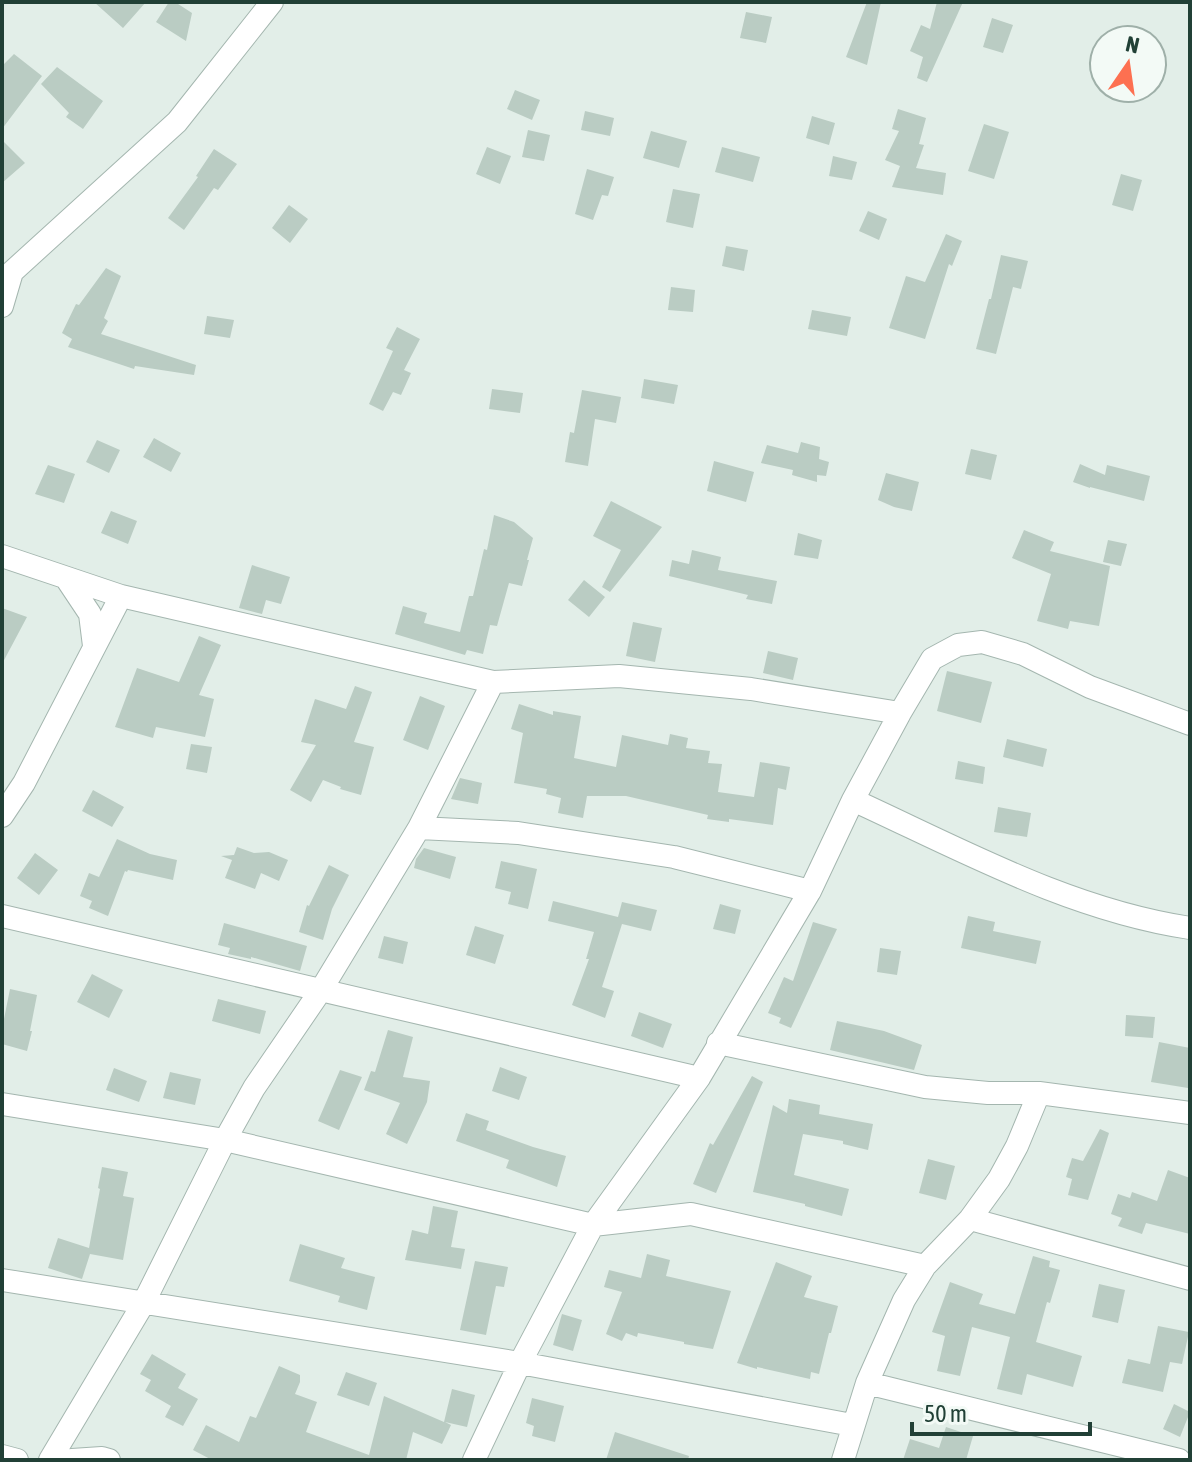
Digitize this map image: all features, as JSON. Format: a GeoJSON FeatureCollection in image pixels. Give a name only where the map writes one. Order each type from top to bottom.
{"type":"FeatureCollection","features":[{"type":"Feature","properties":{"kind":"street"},"geometry":{"type":"LineString","coordinates":[[2,306],[7,277],[177,122],[272,2]]}},
{"type":"Feature","properties":{"kind":"street"},"geometry":{"type":"LineString","coordinates":[[2,556],[121,596],[493,682],[619,676],[751,689],[900,713]]}},
{"type":"Feature","properties":{"kind":"street"},"geometry":{"type":"LineString","coordinates":[[66,578],[90,614],[94,646]]}},
{"type":"Feature","properties":{"kind":"street"},"geometry":{"type":"LineString","coordinates":[[2,816],[13,780],[121,596]]}},
{"type":"Feature","properties":{"kind":"street"},"geometry":{"type":"LineString","coordinates":[[474,1460],[520,1363],[593,1225],[699,1078],[810,891],[853,800],[932,659],[958,645],[982,642],[1023,654],[1090,687],[1190,724]]}},
{"type":"Feature","properties":{"kind":"street"},"geometry":{"type":"LineString","coordinates":[[50,1460],[143,1304],[254,1088],[321,990],[419,828],[493,682]]}},
{"type":"Feature","properties":{"kind":"street"},"geometry":{"type":"LineString","coordinates":[[853,800],[1051,891],[1190,928]]}},
{"type":"Feature","properties":{"kind":"street"},"geometry":{"type":"LineString","coordinates":[[419,828],[518,833],[643,852],[810,891]]}},
{"type":"Feature","properties":{"kind":"street"},"geometry":{"type":"LineString","coordinates":[[2,916],[699,1078]]}},
{"type":"Feature","properties":{"kind":"street"},"geometry":{"type":"LineString","coordinates":[[718,1043],[925,1087],[988,1093],[1039,1093],[1190,1113]]}},
{"type":"Feature","properties":{"kind":"street"},"geometry":{"type":"LineString","coordinates":[[843,1460],[867,1383],[904,1300],[925,1266],[970,1219],[999,1179],[1017,1146],[1039,1093]]}},
{"type":"Feature","properties":{"kind":"street"},"geometry":{"type":"LineString","coordinates":[[2,1104],[225,1140],[593,1225],[691,1214],[925,1266]]}},
{"type":"Feature","properties":{"kind":"street"},"geometry":{"type":"LineString","coordinates":[[970,1219],[1190,1279]]}},
{"type":"Feature","properties":{"kind":"street"},"geometry":{"type":"LineString","coordinates":[[2,1280],[520,1363],[852,1425]]}},
{"type":"Feature","properties":{"kind":"street"},"geometry":{"type":"LineString","coordinates":[[867,1383],[1179,1460]]}},
{"type":"Feature","properties":{"kind":"street"},"geometry":{"type":"LineString","coordinates":[[2,1456],[17,1460]]}},
{"type":"Feature","properties":{"kind":"street"},"geometry":{"type":"LineString","coordinates":[[72,1460],[109,1460]]}},
{"type":"Feature","properties":{"kind":"building"},"geometry":{"type":"Polygon","coordinates":[[[94,2],[146,2],[123,28],[94,2]]]}},
{"type":"Feature","properties":{"kind":"building"},"geometry":{"type":"Polygon","coordinates":[[[169,2],[175,2],[192,13],[186,41],[156,22],[169,2]]]}},
{"type":"Feature","properties":{"kind":"building"},"geometry":{"type":"Polygon","coordinates":[[[867,2],[881,2],[867,65],[846,57],[867,2]]]}},
{"type":"Feature","properties":{"kind":"building"},"geometry":{"type":"Polygon","coordinates":[[[937,2],[963,2],[927,82],[917,78],[923,57],[910,51],[921,25],[930,29],[937,2]]]}},
{"type":"Feature","properties":{"kind":"building"},"geometry":{"type":"Polygon","coordinates":[[[746,12],[772,17],[766,43],[740,38],[746,12]]]}},
{"type":"Feature","properties":{"kind":"building"},"geometry":{"type":"Polygon","coordinates":[[[992,18],[1013,25],[1003,53],[983,47],[992,18]]]}},
{"type":"Feature","properties":{"kind":"building"},"geometry":{"type":"Polygon","coordinates":[[[14,54],[42,76],[2,129],[2,66],[14,54]]]}},
{"type":"Feature","properties":{"kind":"building"},"geometry":{"type":"Polygon","coordinates":[[[57,67],[103,101],[83,129],[66,117],[69,113],[41,84],[57,67]]]}},
{"type":"Feature","properties":{"kind":"building"},"geometry":{"type":"Polygon","coordinates":[[[515,90],[540,100],[532,120],[507,109],[515,90]]]}},
{"type":"Feature","properties":{"kind":"building"},"geometry":{"type":"Polygon","coordinates":[[[898,109],[926,118],[919,144],[924,145],[916,168],[946,173],[943,195],[892,187],[900,166],[885,160],[899,131],[892,129],[898,109]]]}},
{"type":"Feature","properties":{"kind":"building"},"geometry":{"type":"Polygon","coordinates":[[[585,111],[614,118],[610,136],[581,130],[585,111]]]}},
{"type":"Feature","properties":{"kind":"building"},"geometry":{"type":"Polygon","coordinates":[[[812,116],[835,123],[829,145],[806,138],[812,116]]]}},
{"type":"Feature","properties":{"kind":"building"},"geometry":{"type":"Polygon","coordinates":[[[984,124],[1009,132],[994,179],[968,171],[984,124]]]}},
{"type":"Feature","properties":{"kind":"building"},"geometry":{"type":"Polygon","coordinates":[[[528,130],[550,135],[544,161],[522,157],[528,130]]]}},
{"type":"Feature","properties":{"kind":"building"},"geometry":{"type":"Polygon","coordinates":[[[651,131],[687,141],[679,168],[643,158],[651,131]]]}},
{"type":"Feature","properties":{"kind":"building"},"geometry":{"type":"Polygon","coordinates":[[[2,140],[25,163],[2,183],[2,140]]]}},
{"type":"Feature","properties":{"kind":"building"},"geometry":{"type":"Polygon","coordinates":[[[487,147],[511,156],[500,184],[476,174],[487,147]]]}},
{"type":"Feature","properties":{"kind":"building"},"geometry":{"type":"Polygon","coordinates":[[[722,147],[760,157],[753,182],[715,172],[722,147]]]}},
{"type":"Feature","properties":{"kind":"building"},"geometry":{"type":"Polygon","coordinates":[[[214,149],[237,164],[218,190],[214,188],[184,230],[168,218],[214,149]]]}},
{"type":"Feature","properties":{"kind":"building"},"geometry":{"type":"Polygon","coordinates":[[[833,156],[857,162],[852,180],[829,176],[833,156]]]}},
{"type":"Feature","properties":{"kind":"building"},"geometry":{"type":"Polygon","coordinates":[[[587,169],[614,177],[608,196],[602,195],[593,220],[575,214],[587,169]]]}},
{"type":"Feature","properties":{"kind":"building"},"geometry":{"type":"Polygon","coordinates":[[[1121,174],[1142,180],[1133,211],[1112,205],[1121,174]]]}},
{"type":"Feature","properties":{"kind":"building"},"geometry":{"type":"Polygon","coordinates":[[[673,189],[700,194],[693,228],[666,222],[673,189]]]}},
{"type":"Feature","properties":{"kind":"building"},"geometry":{"type":"Polygon","coordinates":[[[289,205],[308,219],[290,243],[272,228],[289,205]]]}},
{"type":"Feature","properties":{"kind":"building"},"geometry":{"type":"Polygon","coordinates":[[[868,211],[887,219],[879,240],[859,231],[868,211]]]}},
{"type":"Feature","properties":{"kind":"building"},"geometry":{"type":"Polygon","coordinates":[[[946,234],[962,241],[952,266],[949,264],[925,339],[889,328],[906,276],[925,282],[946,234]]]}},
{"type":"Feature","properties":{"kind":"building"},"geometry":{"type":"Polygon","coordinates":[[[726,246],[748,250],[744,271],[722,266],[726,246]]]}},
{"type":"Feature","properties":{"kind":"building"},"geometry":{"type":"Polygon","coordinates":[[[1001,255],[1028,261],[1021,289],[1013,287],[996,354],[976,349],[1001,255]]]}},
{"type":"Feature","properties":{"kind":"building"},"geometry":{"type":"Polygon","coordinates":[[[106,268],[121,276],[101,334],[196,365],[194,375],[135,366],[134,369],[68,347],[72,339],[62,333],[76,304],[79,305],[106,268]]]}},
{"type":"Feature","properties":{"kind":"building"},"geometry":{"type":"Polygon","coordinates":[[[671,287],[695,290],[693,312],[668,310],[671,287]]]}},
{"type":"Feature","properties":{"kind":"building"},"geometry":{"type":"Polygon","coordinates":[[[812,310],[851,317],[847,336],[808,329],[812,310]]]}},
{"type":"Feature","properties":{"kind":"building"},"geometry":{"type":"Polygon","coordinates":[[[207,316],[234,320],[230,338],[204,334],[207,316]]]}},
{"type":"Feature","properties":{"kind":"building"},"geometry":{"type":"Polygon","coordinates":[[[397,327],[420,339],[404,370],[411,373],[401,395],[393,392],[383,411],[369,404],[393,351],[386,348],[397,327]]]}},
{"type":"Feature","properties":{"kind":"building"},"geometry":{"type":"Polygon","coordinates":[[[644,379],[678,385],[674,404],[641,398],[644,379]]]}},
{"type":"Feature","properties":{"kind":"building"},"geometry":{"type":"Polygon","coordinates":[[[492,389],[523,393],[520,413],[489,409],[492,389]]]}},
{"type":"Feature","properties":{"kind":"building"},"geometry":{"type":"Polygon","coordinates":[[[582,390],[621,397],[616,423],[595,419],[588,466],[565,462],[582,390]]]}},
{"type":"Feature","properties":{"kind":"building"},"geometry":{"type":"Polygon","coordinates":[[[154,438],[181,453],[171,472],[143,457],[154,438]]]}},
{"type":"Feature","properties":{"kind":"building"},"geometry":{"type":"Polygon","coordinates":[[[97,440],[120,450],[109,473],[86,462],[97,440]]]}},
{"type":"Feature","properties":{"kind":"building"},"geometry":{"type":"Polygon","coordinates":[[[801,442],[820,447],[819,459],[829,462],[826,476],[817,475],[817,482],[792,475],[793,470],[761,463],[767,445],[798,453],[801,442]]]}},
{"type":"Feature","properties":{"kind":"building"},"geometry":{"type":"Polygon","coordinates":[[[971,449],[997,455],[991,480],[965,474],[971,449]]]}},
{"type":"Feature","properties":{"kind":"building"},"geometry":{"type":"Polygon","coordinates":[[[714,461],[754,472],[746,502],[707,491],[714,461]]]}},
{"type":"Feature","properties":{"kind":"building"},"geometry":{"type":"Polygon","coordinates":[[[1080,464],[1105,475],[1107,465],[1150,476],[1144,501],[1073,482],[1080,464]]]}},
{"type":"Feature","properties":{"kind":"building"},"geometry":{"type":"Polygon","coordinates":[[[48,465],[75,474],[64,503],[35,494],[48,465]]]}},
{"type":"Feature","properties":{"kind":"building"},"geometry":{"type":"Polygon","coordinates":[[[886,473],[919,482],[912,511],[878,500],[886,473]]]}},
{"type":"Feature","properties":{"kind":"building"},"geometry":{"type":"Polygon","coordinates":[[[611,501],[662,527],[610,592],[602,587],[621,550],[593,536],[611,501]]]}},
{"type":"Feature","properties":{"kind":"building"},"geometry":{"type":"Polygon","coordinates":[[[111,511],[137,521],[128,544],[101,533],[111,511]]]}},
{"type":"Feature","properties":{"kind":"building"},"geometry":{"type":"Polygon","coordinates":[[[494,515],[514,522],[533,538],[522,586],[509,583],[497,626],[490,625],[483,654],[467,650],[465,655],[395,634],[403,606],[427,613],[424,623],[460,632],[469,596],[473,596],[484,549],[487,550],[494,515]]]}},
{"type":"Feature","properties":{"kind":"building"},"geometry":{"type":"Polygon","coordinates":[[[1024,530],[1054,542],[1050,551],[1110,566],[1099,626],[1070,621],[1068,629],[1037,621],[1051,574],[1012,558],[1024,530]]]}},
{"type":"Feature","properties":{"kind":"building"},"geometry":{"type":"Polygon","coordinates":[[[798,533],[822,540],[818,559],[794,555],[798,533]]]}},
{"type":"Feature","properties":{"kind":"building"},"geometry":{"type":"Polygon","coordinates":[[[1108,540],[1127,544],[1121,566],[1103,562],[1108,540]]]}},
{"type":"Feature","properties":{"kind":"building"},"geometry":{"type":"Polygon","coordinates":[[[692,550],[721,557],[718,570],[777,581],[772,604],[669,576],[672,560],[689,564],[692,550]]]}},
{"type":"Feature","properties":{"kind":"building"},"geometry":{"type":"Polygon","coordinates":[[[252,565],[290,577],[281,604],[266,600],[262,614],[239,608],[252,565]]]}},
{"type":"Feature","properties":{"kind":"building"},"geometry":{"type":"Polygon","coordinates":[[[584,580],[605,597],[589,617],[568,600],[584,580]]]}},
{"type":"Feature","properties":{"kind":"building"},"geometry":{"type":"Polygon","coordinates":[[[2,608],[27,617],[2,664],[2,608]]]}},
{"type":"Feature","properties":{"kind":"building"},"geometry":{"type":"Polygon","coordinates":[[[633,622],[662,628],[655,662],[626,656],[633,622]]]}},
{"type":"Feature","properties":{"kind":"building"},"geometry":{"type":"Polygon","coordinates":[[[199,636],[221,645],[199,695],[214,699],[205,737],[156,727],[153,738],[115,727],[137,668],[179,682],[199,636]]]}},
{"type":"Feature","properties":{"kind":"building"},"geometry":{"type":"Polygon","coordinates":[[[768,651],[798,658],[793,680],[763,673],[768,651]]]}},
{"type":"Feature","properties":{"kind":"building"},"geometry":{"type":"Polygon","coordinates":[[[947,671],[992,682],[981,723],[937,711],[947,671]]]}},
{"type":"Feature","properties":{"kind":"building"},"geometry":{"type":"Polygon","coordinates":[[[355,686],[372,692],[354,742],[374,747],[361,795],[323,780],[311,802],[290,790],[316,745],[301,742],[315,699],[346,709],[355,686]]]}},
{"type":"Feature","properties":{"kind":"building"},"geometry":{"type":"Polygon","coordinates":[[[420,696],[445,706],[428,750],[403,740],[420,696]]]}},
{"type":"Feature","properties":{"kind":"building"},"geometry":{"type":"Polygon","coordinates":[[[519,704],[553,715],[553,711],[581,716],[574,758],[616,767],[622,735],[668,745],[670,734],[688,738],[686,748],[710,751],[708,763],[722,764],[718,792],[754,797],[760,762],[790,767],[786,790],[778,788],[773,825],[707,819],[708,815],[626,796],[587,796],[583,818],[558,813],[561,798],[546,794],[547,789],[514,783],[523,733],[511,729],[519,704]]]}},
{"type":"Feature","properties":{"kind":"building"},"geometry":{"type":"Polygon","coordinates":[[[1007,739],[1047,749],[1043,767],[1003,757],[1007,739]]]}},
{"type":"Feature","properties":{"kind":"building"},"geometry":{"type":"Polygon","coordinates":[[[191,744],[212,747],[207,773],[186,769],[191,744]]]}},
{"type":"Feature","properties":{"kind":"building"},"geometry":{"type":"Polygon","coordinates":[[[958,761],[985,767],[983,784],[955,779],[958,761]]]}},
{"type":"Feature","properties":{"kind":"building"},"geometry":{"type":"Polygon","coordinates":[[[460,778],[482,783],[478,804],[451,799],[460,778]]]}},
{"type":"Feature","properties":{"kind":"building"},"geometry":{"type":"Polygon","coordinates":[[[93,790],[124,807],[112,827],[82,811],[93,790]]]}},
{"type":"Feature","properties":{"kind":"building"},"geometry":{"type":"Polygon","coordinates":[[[998,807],[1031,813],[1027,837],[994,832],[998,807]]]}},
{"type":"Feature","properties":{"kind":"building"},"geometry":{"type":"Polygon","coordinates":[[[117,839],[150,854],[177,860],[173,880],[125,871],[108,916],[89,908],[92,901],[80,896],[89,873],[99,877],[117,839]]]}},
{"type":"Feature","properties":{"kind":"building"},"geometry":{"type":"Polygon","coordinates":[[[237,847],[254,853],[269,852],[288,860],[279,881],[261,873],[255,889],[225,878],[232,860],[221,856],[234,855],[237,847]]]}},
{"type":"Feature","properties":{"kind":"building"},"geometry":{"type":"Polygon","coordinates":[[[424,848],[456,857],[450,879],[414,868],[424,848]]]}},
{"type":"Feature","properties":{"kind":"building"},"geometry":{"type":"Polygon","coordinates":[[[35,853],[58,870],[39,895],[17,878],[35,853]]]}},
{"type":"Feature","properties":{"kind":"building"},"geometry":{"type":"Polygon","coordinates":[[[501,861],[537,869],[528,909],[508,904],[511,892],[495,888],[501,861]]]}},
{"type":"Feature","properties":{"kind":"building"},"geometry":{"type":"Polygon","coordinates":[[[329,865],[349,875],[332,909],[323,940],[299,932],[307,905],[329,865]]]}},
{"type":"Feature","properties":{"kind":"building"},"geometry":{"type":"Polygon","coordinates":[[[553,901],[618,917],[622,902],[657,910],[651,931],[622,924],[602,987],[614,991],[605,1018],[572,1005],[589,959],[586,959],[594,932],[548,921],[553,901]]]}},
{"type":"Feature","properties":{"kind":"building"},"geometry":{"type":"Polygon","coordinates":[[[720,904],[741,910],[735,934],[713,929],[720,904]]]}},
{"type":"Feature","properties":{"kind":"building"},"geometry":{"type":"Polygon","coordinates":[[[968,916],[995,922],[993,931],[1041,941],[1036,964],[961,948],[968,916]]]}},
{"type":"Feature","properties":{"kind":"building"},"geometry":{"type":"Polygon","coordinates":[[[813,922],[837,929],[791,1028],[779,1023],[781,1018],[768,1013],[784,977],[793,981],[813,922]]]}},
{"type":"Feature","properties":{"kind":"building"},"geometry":{"type":"Polygon","coordinates":[[[224,923],[307,946],[300,971],[228,954],[230,948],[218,945],[224,923]]]}},
{"type":"Feature","properties":{"kind":"building"},"geometry":{"type":"Polygon","coordinates":[[[475,926],[504,935],[495,964],[466,955],[475,926]]]}},
{"type":"Feature","properties":{"kind":"building"},"geometry":{"type":"Polygon","coordinates":[[[384,936],[408,942],[403,964],[378,958],[384,936]]]}},
{"type":"Feature","properties":{"kind":"building"},"geometry":{"type":"Polygon","coordinates":[[[880,948],[901,951],[897,975],[877,972],[880,948]]]}},
{"type":"Feature","properties":{"kind":"building"},"geometry":{"type":"Polygon","coordinates":[[[92,974],[123,990],[109,1018],[77,1002],[92,974]]]}},
{"type":"Feature","properties":{"kind":"building"},"geometry":{"type":"Polygon","coordinates":[[[10,989],[37,995],[27,1051],[2,1044],[10,989]]]}},
{"type":"Feature","properties":{"kind":"building"},"geometry":{"type":"Polygon","coordinates":[[[218,999],[266,1011],[260,1034],[212,1021],[218,999]]]}},
{"type":"Feature","properties":{"kind":"building"},"geometry":{"type":"Polygon","coordinates":[[[639,1012],[672,1024],[663,1048],[631,1036],[639,1012]]]}},
{"type":"Feature","properties":{"kind":"building"},"geometry":{"type":"Polygon","coordinates":[[[1126,1015],[1155,1017],[1153,1038],[1125,1036],[1126,1015]]]}},
{"type":"Feature","properties":{"kind":"building"},"geometry":{"type":"Polygon","coordinates":[[[837,1021],[884,1031],[922,1045],[914,1070],[830,1050],[837,1021]]]}},
{"type":"Feature","properties":{"kind":"building"},"geometry":{"type":"Polygon","coordinates":[[[388,1030],[413,1037],[403,1077],[430,1081],[427,1102],[407,1144],[386,1134],[400,1103],[364,1090],[371,1071],[375,1072],[388,1030]]]}},
{"type":"Feature","properties":{"kind":"building"},"geometry":{"type":"Polygon","coordinates":[[[1159,1042],[1190,1048],[1188,1088],[1151,1082],[1159,1042]]]}},
{"type":"Feature","properties":{"kind":"building"},"geometry":{"type":"Polygon","coordinates":[[[500,1067],[527,1077],[519,1100],[492,1091],[500,1067]]]}},
{"type":"Feature","properties":{"kind":"building"},"geometry":{"type":"Polygon","coordinates":[[[114,1068],[147,1081],[139,1102],[106,1090],[114,1068]]]}},
{"type":"Feature","properties":{"kind":"building"},"geometry":{"type":"Polygon","coordinates":[[[340,1070],[362,1077],[339,1130],[318,1121],[340,1070]]]}},
{"type":"Feature","properties":{"kind":"building"},"geometry":{"type":"Polygon","coordinates":[[[170,1072],[201,1079],[195,1105],[163,1098],[170,1072]]]}},
{"type":"Feature","properties":{"kind":"building"},"geometry":{"type":"Polygon","coordinates":[[[752,1076],[763,1082],[716,1193],[693,1184],[710,1143],[713,1145],[752,1076]]]}},
{"type":"Feature","properties":{"kind":"building"},"geometry":{"type":"Polygon","coordinates":[[[789,1099],[820,1105],[819,1114],[873,1124],[868,1150],[843,1144],[843,1141],[803,1134],[794,1175],[849,1189],[842,1216],[753,1192],[773,1105],[787,1113],[789,1099]]]}},
{"type":"Feature","properties":{"kind":"building"},"geometry":{"type":"Polygon","coordinates":[[[466,1113],[489,1121],[486,1130],[566,1156],[557,1187],[506,1168],[509,1160],[456,1141],[466,1113]]]}},
{"type":"Feature","properties":{"kind":"building"},"geometry":{"type":"Polygon","coordinates":[[[1100,1129],[1109,1133],[1088,1200],[1068,1195],[1072,1179],[1066,1177],[1072,1158],[1083,1161],[1100,1129]]]}},
{"type":"Feature","properties":{"kind":"building"},"geometry":{"type":"Polygon","coordinates":[[[928,1159],[955,1166],[946,1200],[919,1193],[928,1159]]]}},
{"type":"Feature","properties":{"kind":"building"},"geometry":{"type":"Polygon","coordinates":[[[102,1167],[128,1172],[123,1196],[134,1198],[123,1260],[90,1254],[82,1279],[48,1268],[58,1238],[89,1248],[102,1167]]]}},
{"type":"Feature","properties":{"kind":"building"},"geometry":{"type":"Polygon","coordinates":[[[1168,1170],[1190,1178],[1190,1234],[1146,1223],[1142,1234],[1118,1226],[1122,1218],[1111,1214],[1118,1194],[1130,1198],[1132,1192],[1157,1201],[1168,1170]]]}},
{"type":"Feature","properties":{"kind":"building"},"geometry":{"type":"Polygon","coordinates":[[[433,1206],[458,1211],[451,1247],[465,1249],[461,1269],[405,1260],[412,1230],[428,1234],[433,1206]]]}},
{"type":"Feature","properties":{"kind":"building"},"geometry":{"type":"Polygon","coordinates":[[[300,1244],[345,1258],[341,1268],[375,1277],[367,1310],[338,1302],[340,1296],[289,1281],[300,1244]]]}},
{"type":"Feature","properties":{"kind":"building"},"geometry":{"type":"Polygon","coordinates":[[[647,1254],[670,1260],[666,1276],[731,1291],[713,1349],[638,1333],[637,1337],[626,1333],[622,1341],[606,1334],[622,1292],[604,1287],[609,1270],[641,1278],[647,1254]]]}},
{"type":"Feature","properties":{"kind":"building"},"geometry":{"type":"Polygon","coordinates":[[[1033,1256],[1050,1261],[1049,1267],[1060,1270],[1036,1342],[1082,1356],[1073,1387],[1027,1374],[1022,1395],[997,1389],[1010,1337],[972,1327],[960,1376],[937,1371],[945,1336],[932,1332],[950,1282],[983,1294],[979,1304],[1015,1314],[1033,1256]]]}},
{"type":"Feature","properties":{"kind":"building"},"geometry":{"type":"Polygon","coordinates":[[[475,1261],[508,1267],[504,1287],[496,1286],[486,1335],[460,1330],[475,1261]]]}},
{"type":"Feature","properties":{"kind":"building"},"geometry":{"type":"Polygon","coordinates":[[[776,1262],[812,1276],[804,1297],[838,1306],[819,1374],[811,1372],[810,1379],[737,1363],[776,1262]]]}},
{"type":"Feature","properties":{"kind":"building"},"geometry":{"type":"Polygon","coordinates":[[[1099,1284],[1125,1290],[1118,1323],[1092,1317],[1099,1284]]]}},
{"type":"Feature","properties":{"kind":"building"},"geometry":{"type":"Polygon","coordinates":[[[562,1314],[582,1320],[573,1351],[553,1345],[562,1314]]]}},
{"type":"Feature","properties":{"kind":"building"},"geometry":{"type":"Polygon","coordinates":[[[1158,1326],[1189,1332],[1182,1364],[1170,1362],[1163,1392],[1122,1383],[1128,1359],[1150,1364],[1158,1326]]]}},
{"type":"Feature","properties":{"kind":"building"},"geometry":{"type":"Polygon","coordinates":[[[152,1354],[186,1374],[178,1388],[198,1399],[183,1426],[165,1417],[171,1406],[145,1391],[151,1380],[140,1374],[152,1354]]]}},
{"type":"Feature","properties":{"kind":"building"},"geometry":{"type":"Polygon","coordinates":[[[279,1366],[300,1375],[295,1394],[317,1402],[306,1432],[369,1455],[384,1396],[444,1422],[452,1389],[475,1395],[467,1427],[445,1422],[451,1425],[442,1444],[413,1432],[406,1460],[212,1460],[193,1450],[206,1425],[239,1442],[250,1416],[256,1418],[279,1366]]]}},
{"type":"Feature","properties":{"kind":"building"},"geometry":{"type":"Polygon","coordinates":[[[346,1372],[377,1383],[369,1406],[337,1395],[346,1372]]]}},
{"type":"Feature","properties":{"kind":"building"},"geometry":{"type":"Polygon","coordinates":[[[532,1398],[564,1406],[555,1442],[532,1436],[534,1426],[526,1423],[532,1398]]]}},
{"type":"Feature","properties":{"kind":"building"},"geometry":{"type":"Polygon","coordinates":[[[1174,1404],[1190,1412],[1180,1437],[1163,1429],[1174,1404]]]}},
{"type":"Feature","properties":{"kind":"building"},"geometry":{"type":"Polygon","coordinates":[[[946,1427],[973,1436],[966,1460],[903,1460],[910,1439],[939,1448],[946,1427]]]}},
{"type":"Feature","properties":{"kind":"building"},"geometry":{"type":"Polygon","coordinates":[[[615,1432],[689,1456],[688,1460],[606,1460],[615,1432]]]}}]}
